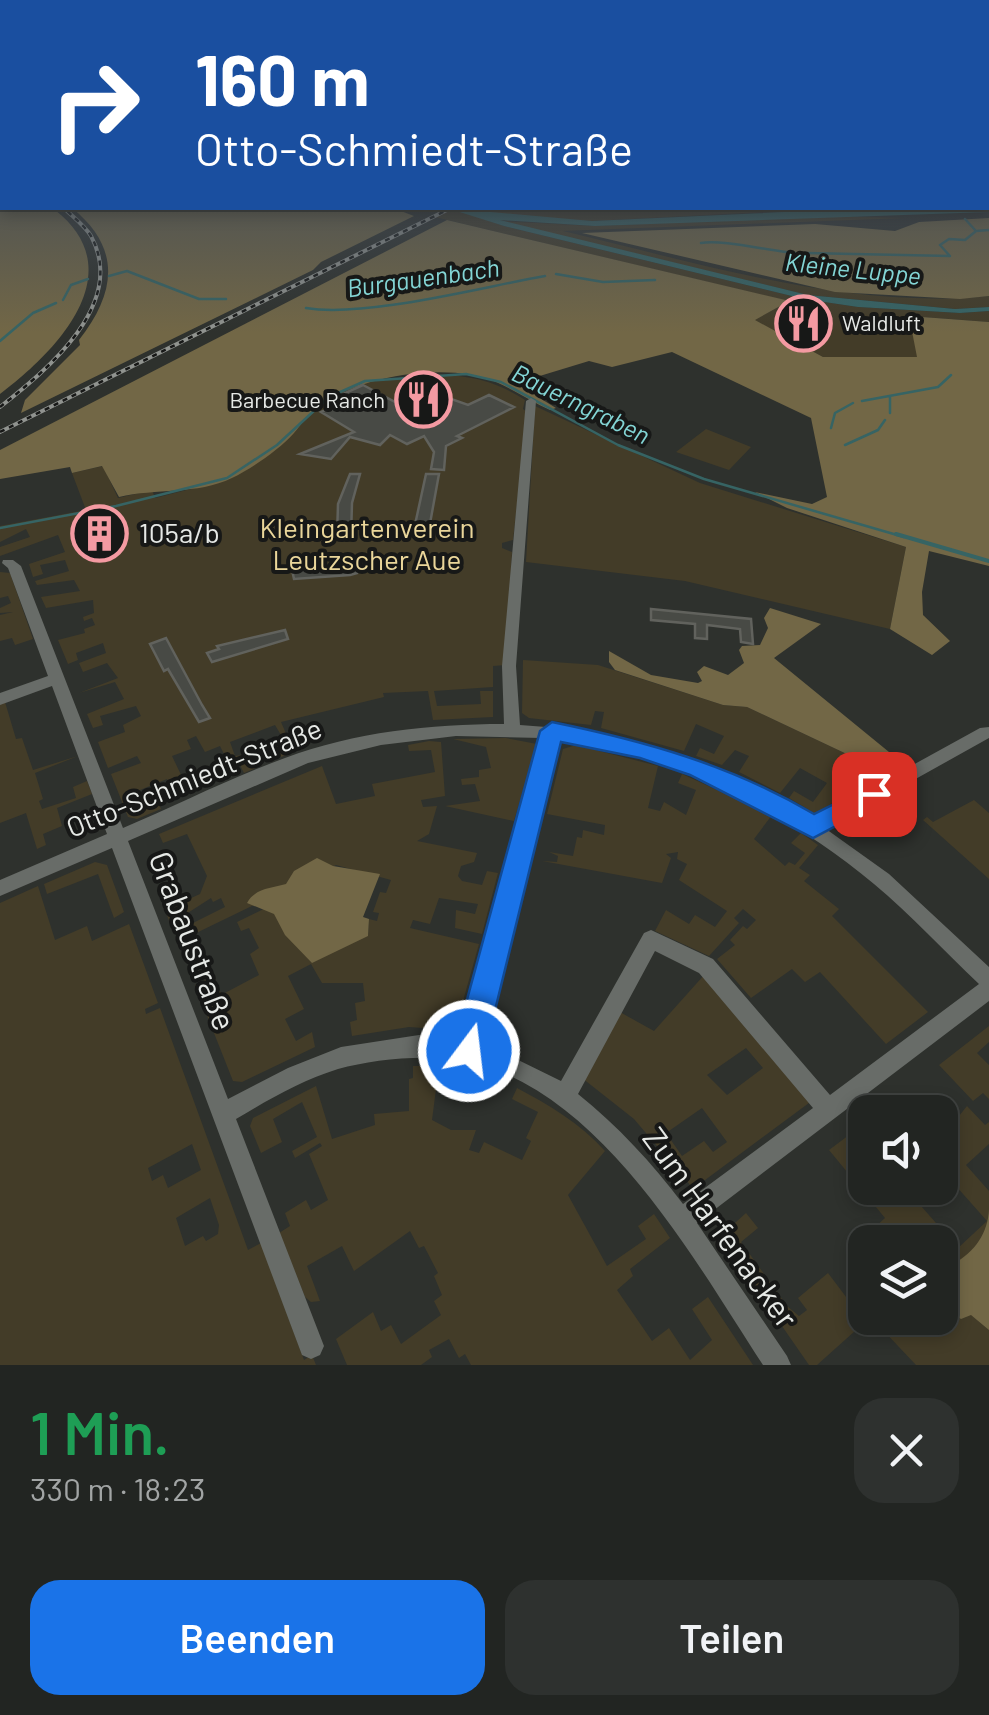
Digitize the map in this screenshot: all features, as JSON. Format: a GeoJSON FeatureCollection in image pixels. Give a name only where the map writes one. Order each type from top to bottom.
{"type":"FeatureCollection","features":[{"type":"Feature","properties":{"kind":"street"},"geometry":{"type":"LineString","coordinates":[[512,729],[508,666],[531,401]]}},
{"type":"Feature","properties":{"kind":"street","name":"Grabaustraße"},"geometry":{"type":"LineString","coordinates":[[8,563],[14,566],[120,838],[311,1346]]}},
{"type":"Feature","properties":{"kind":"street"},"geometry":{"type":"LineString","coordinates":[[0,699],[57,678]]}},
{"type":"Feature","properties":{"kind":"street","name":"Otto-Schmiedt-Straße"},"geometry":{"type":"LineString","coordinates":[[0,888],[303,758],[382,737],[455,729],[552,731],[612,742],[699,768],[774,804],[870,869],[989,980]]}},
{"type":"Feature","properties":{"kind":"street"},"geometry":{"type":"LineString","coordinates":[[469,1051],[552,731]]}},
{"type":"Feature","properties":{"kind":"street"},"geometry":{"type":"LineString","coordinates":[[813,828],[986,732]]}},
{"type":"Feature","properties":{"kind":"street"},"geometry":{"type":"LineString","coordinates":[[565,1094],[650,939],[706,966],[828,1109]]}},
{"type":"Feature","properties":{"kind":"street"},"geometry":{"type":"LineString","coordinates":[[680,1221],[989,989]]}},
{"type":"Feature","properties":{"kind":"street","name":"Zum Harfenacker"},"geometry":{"type":"LineString","coordinates":[[224,1114],[279,1083],[342,1058],[387,1049],[469,1051],[518,1068],[565,1094],[623,1145],[778,1365]]}},
{"type":"Feature","properties":{"kind":"green space"},"geometry":{"type":"Polygon","coordinates":[[[457,210],[504,226],[804,299],[858,307],[989,311],[989,322],[909,316],[918,357],[823,357],[754,320],[782,305],[808,306],[435,217],[457,210]]]}},
{"type":"Feature","properties":{"kind":"green space"},"geometry":{"type":"Polygon","coordinates":[[[474,210],[804,210],[592,221],[474,210]]]}},
{"type":"Feature","properties":{"kind":"green space"},"geometry":{"type":"Polygon","coordinates":[[[828,216],[904,218],[563,231],[774,281],[882,296],[989,296],[989,307],[955,309],[808,295],[500,221],[595,226],[828,216]]]}},
{"type":"Feature","properties":{"kind":"green space","name":"Kleingartenverein Leutzscher Aue"},"geometry":{"type":"Polygon","coordinates":[[[435,374],[482,380],[525,400],[523,409],[527,412],[513,540],[502,543],[502,548],[512,552],[506,665],[493,666],[493,687],[434,691],[437,706],[481,704],[480,691],[493,691],[493,717],[433,720],[428,691],[383,693],[384,697],[281,722],[294,752],[281,757],[274,744],[281,735],[275,725],[230,742],[235,756],[249,754],[256,768],[244,773],[240,765],[231,768],[220,746],[205,752],[196,736],[187,740],[191,749],[172,756],[183,779],[170,784],[167,779],[135,792],[140,806],[157,800],[161,809],[137,819],[128,817],[111,774],[141,763],[137,756],[108,768],[98,742],[125,732],[123,725],[141,716],[136,706],[100,716],[103,725],[93,728],[87,714],[124,699],[115,682],[79,693],[118,678],[107,663],[83,672],[79,663],[106,653],[103,643],[76,653],[78,660],[68,664],[58,640],[85,633],[84,629],[95,625],[92,618],[84,621],[83,617],[94,613],[93,600],[46,608],[41,597],[80,591],[74,580],[37,585],[35,581],[69,571],[65,560],[40,565],[43,574],[33,577],[29,564],[65,552],[58,535],[0,556],[0,547],[30,537],[26,529],[0,542],[0,526],[86,510],[72,473],[103,466],[118,498],[152,490],[155,498],[230,479],[281,445],[314,410],[348,388],[369,381],[435,374]]]}},
{"type":"Feature","properties":{"kind":"green space"},"geometry":{"type":"Polygon","coordinates":[[[535,406],[700,483],[906,547],[890,629],[685,581],[526,562],[535,406]]]}},
{"type":"Feature","properties":{"kind":"green space"},"geometry":{"type":"Polygon","coordinates":[[[706,429],[751,447],[729,470],[676,452],[706,429]]]}},
{"type":"Feature","properties":{"kind":"green space"},"geometry":{"type":"Polygon","coordinates":[[[0,572],[10,573],[33,639],[15,645],[12,638],[0,641],[0,615],[13,612],[0,613],[0,608],[11,603],[8,596],[0,598],[0,572]]]}},
{"type":"Feature","properties":{"kind":"green space"},"geometry":{"type":"Polygon","coordinates":[[[523,660],[598,665],[723,705],[747,707],[870,765],[819,816],[789,798],[794,791],[813,802],[827,783],[800,768],[780,793],[739,772],[749,756],[735,750],[722,765],[696,756],[700,748],[714,754],[724,736],[696,724],[684,751],[601,728],[604,712],[595,711],[591,725],[529,718],[522,713],[523,660]]]}},
{"type":"Feature","properties":{"kind":"green space"},"geometry":{"type":"Polygon","coordinates":[[[5,702],[16,739],[22,738],[33,770],[78,756],[35,773],[42,809],[76,798],[73,787],[87,781],[92,794],[57,808],[62,826],[43,834],[46,845],[37,849],[26,813],[0,823],[0,703],[5,702]]]}},
{"type":"Feature","properties":{"kind":"green space"},"geometry":{"type":"Polygon","coordinates":[[[506,738],[537,744],[514,821],[445,806],[480,801],[475,784],[462,785],[461,779],[479,777],[479,770],[491,768],[486,747],[453,739],[506,738]]]}},
{"type":"Feature","properties":{"kind":"green space"},"geometry":{"type":"Polygon","coordinates":[[[441,742],[445,796],[421,800],[423,807],[437,806],[429,834],[417,841],[477,853],[474,862],[461,866],[458,876],[462,881],[482,885],[487,871],[498,873],[482,934],[455,928],[456,910],[475,914],[478,904],[439,898],[430,924],[413,920],[410,928],[479,944],[456,1026],[450,1030],[409,1027],[352,1036],[350,1022],[357,1020],[355,1003],[365,1001],[363,983],[322,983],[311,964],[288,976],[304,1009],[285,1019],[296,1041],[312,1032],[315,1047],[242,1082],[233,1081],[195,985],[215,975],[216,988],[223,994],[259,975],[250,954],[259,948],[249,928],[241,931],[237,922],[278,902],[368,936],[369,919],[377,921],[379,913],[373,912],[380,892],[386,893],[391,880],[336,865],[190,936],[187,926],[225,907],[221,898],[213,902],[211,898],[183,916],[186,925],[173,931],[165,910],[200,894],[207,876],[187,834],[163,843],[159,834],[322,766],[336,804],[375,796],[372,784],[435,772],[431,750],[409,751],[408,745],[441,742]]]}},
{"type":"Feature","properties":{"kind":"green space"},"geometry":{"type":"Polygon","coordinates":[[[576,745],[658,766],[648,808],[660,811],[664,802],[686,815],[696,790],[678,783],[682,774],[772,815],[754,839],[785,866],[789,862],[795,865],[805,853],[791,843],[801,833],[818,845],[799,868],[810,875],[804,881],[839,909],[832,916],[928,1012],[886,1044],[820,972],[805,982],[792,969],[751,998],[717,959],[735,945],[730,940],[743,926],[747,929],[756,920],[743,909],[734,918],[739,923],[709,956],[655,931],[666,910],[689,924],[695,915],[715,927],[727,911],[679,880],[687,864],[677,859],[678,852],[666,854],[671,858],[662,883],[542,861],[557,862],[558,856],[549,852],[573,856],[577,837],[582,838],[583,830],[604,835],[605,825],[547,814],[563,749],[576,745]]]}},
{"type":"Feature","properties":{"kind":"green space"},"geometry":{"type":"Polygon","coordinates":[[[974,800],[989,813],[989,879],[923,820],[927,817],[933,822],[974,800]]]}},
{"type":"Feature","properties":{"kind":"green space"},"geometry":{"type":"Polygon","coordinates":[[[95,862],[107,865],[124,912],[114,918],[98,874],[47,894],[44,884],[95,862]]]}},
{"type":"Feature","properties":{"kind":"green space"},"geometry":{"type":"Polygon","coordinates":[[[38,886],[55,940],[87,926],[92,941],[129,924],[158,1003],[145,1009],[146,1014],[160,1008],[248,1250],[261,1243],[304,1360],[312,1355],[316,1365],[0,1365],[0,903],[38,886]],[[192,1144],[148,1168],[152,1181],[163,1175],[168,1188],[201,1170],[192,1144]],[[210,1198],[176,1218],[185,1246],[203,1236],[206,1241],[218,1234],[210,1198]]]}},
{"type":"Feature","properties":{"kind":"green space"},"geometry":{"type":"Polygon","coordinates":[[[705,974],[813,1100],[697,1186],[691,1186],[634,1119],[582,1078],[618,1011],[654,1031],[705,974]],[[746,1048],[707,1075],[727,1095],[763,1068],[746,1048]],[[702,1108],[666,1133],[682,1156],[704,1141],[713,1152],[727,1142],[702,1108]]]}},
{"type":"Feature","properties":{"kind":"green space"},"geometry":{"type":"Polygon","coordinates":[[[989,1026],[989,1042],[977,1053],[989,1065],[989,1099],[983,1093],[973,1101],[939,1065],[989,1026]]]}},
{"type":"Feature","properties":{"kind":"green space"},"geometry":{"type":"Polygon","coordinates":[[[413,1066],[439,1066],[432,1120],[451,1130],[476,1130],[469,1150],[479,1153],[484,1142],[522,1160],[531,1141],[526,1138],[538,1112],[512,1099],[517,1088],[585,1132],[605,1151],[568,1195],[607,1266],[646,1239],[638,1226],[654,1214],[670,1238],[630,1269],[633,1276],[617,1290],[652,1341],[669,1328],[690,1360],[712,1340],[692,1309],[708,1297],[753,1365],[471,1365],[465,1354],[459,1358],[449,1339],[429,1350],[432,1357],[421,1365],[347,1365],[336,1339],[373,1312],[381,1331],[391,1325],[401,1344],[441,1315],[434,1301],[442,1295],[434,1276],[438,1273],[424,1246],[419,1248],[410,1231],[354,1271],[342,1246],[307,1266],[320,1301],[311,1302],[305,1297],[279,1233],[290,1226],[285,1213],[306,1200],[311,1210],[328,1200],[309,1154],[322,1146],[320,1143],[295,1158],[292,1151],[317,1137],[302,1102],[273,1119],[282,1142],[261,1153],[250,1126],[253,1118],[316,1086],[332,1139],[375,1125],[374,1114],[409,1111],[413,1066]]]}},
{"type":"Feature","properties":{"kind":"green space"},"geometry":{"type":"Polygon","coordinates":[[[967,1106],[985,1125],[989,1122],[989,1144],[966,1165],[989,1191],[989,1365],[916,1365],[888,1335],[958,1335],[958,1248],[987,1221],[958,1188],[958,1117],[967,1106]]]}},
{"type":"Feature","properties":{"kind":"green space"},"geometry":{"type":"Polygon","coordinates":[[[848,1136],[848,1173],[829,1150],[848,1136]]]}},
{"type":"Feature","properties":{"kind":"green space"},"geometry":{"type":"Polygon","coordinates":[[[874,1205],[920,1205],[938,1225],[877,1225],[885,1218],[874,1205]]]}},
{"type":"Feature","properties":{"kind":"green space"},"geometry":{"type":"Polygon","coordinates":[[[746,1213],[758,1228],[741,1242],[787,1306],[799,1316],[807,1310],[798,1298],[828,1273],[848,1299],[850,1335],[817,1365],[809,1365],[727,1247],[726,1231],[746,1213]]]}},
{"type":"Feature","properties":{"kind":"shaded area"},"geometry":{"type":"Polygon","coordinates":[[[0,210],[55,210],[78,234],[88,259],[87,284],[78,310],[63,334],[0,394],[0,210]]]}},
{"type":"Feature","properties":{"kind":"shaded area"},"geometry":{"type":"Polygon","coordinates":[[[74,210],[398,210],[414,216],[321,262],[313,270],[21,413],[25,400],[80,345],[79,340],[101,305],[108,271],[106,255],[88,223],[74,210]]]}},
{"type":"Feature","properties":{"kind":"shaded area"},"geometry":{"type":"Polygon","coordinates":[[[989,218],[989,296],[960,299],[835,292],[582,233],[815,224],[895,231],[919,222],[989,218]]]}},
{"type":"Feature","properties":{"kind":"shaded area"},"geometry":{"type":"Polygon","coordinates":[[[447,220],[811,306],[782,305],[755,320],[823,357],[917,357],[909,316],[989,322],[989,566],[929,551],[922,592],[923,615],[950,641],[932,655],[890,629],[906,547],[787,508],[755,492],[812,504],[827,497],[811,418],[672,352],[612,367],[589,361],[520,382],[545,389],[538,397],[556,408],[550,410],[503,385],[476,376],[427,373],[376,381],[331,398],[265,458],[232,478],[205,487],[119,497],[102,466],[72,473],[70,467],[0,479],[0,450],[447,220]]]}},
{"type":"Feature","properties":{"kind":"shaded area"},"geometry":{"type":"Polygon","coordinates":[[[770,608],[821,624],[774,658],[889,752],[870,765],[747,707],[723,705],[615,670],[609,662],[609,651],[651,675],[698,683],[702,681],[697,672],[704,666],[728,675],[744,663],[739,650],[742,646],[760,645],[768,628],[764,618],[770,608]]]}},
{"type":"Feature","properties":{"kind":"shaded area"},"geometry":{"type":"Polygon","coordinates":[[[317,858],[333,866],[380,874],[363,917],[369,919],[368,936],[312,963],[285,935],[274,914],[247,903],[259,891],[286,884],[294,871],[317,858]]]}},
{"type":"Feature","properties":{"kind":"shaded area"},"geometry":{"type":"Polygon","coordinates":[[[989,1209],[989,1330],[971,1315],[958,1317],[958,1261],[979,1241],[989,1209]]]}},
{"type":"Feature","properties":{"kind":"water"},"geometry":{"type":"Polygon","coordinates":[[[453,210],[592,221],[826,210],[989,210],[595,226],[500,220],[808,295],[955,309],[989,307],[989,311],[858,307],[804,299],[504,226],[453,210]]]}},
{"type":"Feature","properties":{"kind":"building"},"geometry":{"type":"Polygon","coordinates":[[[363,385],[399,404],[429,391],[468,405],[489,395],[514,407],[457,436],[462,438],[446,446],[444,470],[431,469],[434,452],[424,436],[407,444],[390,435],[380,445],[350,437],[331,459],[300,454],[354,432],[321,412],[343,403],[334,398],[363,385]]]}},
{"type":"Feature","properties":{"kind":"building"},"geometry":{"type":"Polygon","coordinates":[[[350,474],[360,474],[352,503],[351,536],[337,537],[338,504],[350,474]]]}},
{"type":"Feature","properties":{"kind":"building"},"geometry":{"type":"Polygon","coordinates":[[[426,474],[439,474],[428,534],[413,534],[426,474]]]}},
{"type":"Feature","properties":{"kind":"building"},"geometry":{"type":"Polygon","coordinates":[[[356,562],[357,573],[350,575],[294,579],[292,570],[356,562]]]}},
{"type":"Feature","properties":{"kind":"building"},"geometry":{"type":"Polygon","coordinates":[[[651,609],[751,619],[753,644],[741,642],[740,629],[707,625],[707,639],[695,638],[695,624],[651,620],[651,609]]]}},
{"type":"Feature","properties":{"kind":"building"},"geometry":{"type":"Polygon","coordinates":[[[285,630],[288,639],[212,662],[207,653],[219,649],[217,646],[285,630]]]}},
{"type":"Feature","properties":{"kind":"building"},"geometry":{"type":"Polygon","coordinates":[[[166,638],[210,718],[199,722],[168,669],[164,671],[150,644],[166,638]]]}},
{"type":"Feature","properties":{"kind":"waterway","name":"Burgauenbach"},"geometry":{"type":"LineString","coordinates":[[965,219],[976,231]]}},
{"type":"Feature","properties":{"kind":"waterway"},"geometry":{"type":"LineString","coordinates":[[976,231],[989,230]]}},
{"type":"Feature","properties":{"kind":"waterway","name":"Burgauenbach"},"geometry":{"type":"LineString","coordinates":[[806,253],[950,256],[940,245],[949,239],[965,240],[976,231]]}},
{"type":"Feature","properties":{"kind":"waterway","name":"Burgauenbach"},"geometry":{"type":"LineString","coordinates":[[701,243],[795,253]]}},
{"type":"Feature","properties":{"kind":"waterway","name":"Burgauenbach"},"geometry":{"type":"LineString","coordinates":[[109,276],[127,271],[199,299],[226,299]]}},
{"type":"Feature","properties":{"kind":"waterway","name":"Burgauenbach"},"geometry":{"type":"LineString","coordinates":[[556,274],[603,282],[655,280]]}},
{"type":"Feature","properties":{"kind":"waterway","name":"Burgauenbach"},"geometry":{"type":"LineString","coordinates":[[306,308],[391,305],[545,276]]}},
{"type":"Feature","properties":{"kind":"waterway","name":"Burgauenbach"},"geometry":{"type":"LineString","coordinates":[[63,300],[71,285],[88,279]]}},
{"type":"Feature","properties":{"kind":"waterway","name":"Burgauenbach"},"geometry":{"type":"LineString","coordinates":[[0,341],[33,313],[56,303]]}},
{"type":"Feature","properties":{"kind":"waterway","name":"Bauerngraben"},"geometry":{"type":"LineString","coordinates":[[0,528],[116,506],[227,478],[277,445],[329,397],[365,381],[466,374],[501,382],[618,445],[704,479],[904,537]]}},
{"type":"Feature","properties":{"kind":"waterway"},"geometry":{"type":"LineString","coordinates":[[862,401],[938,387],[951,375]]}},
{"type":"Feature","properties":{"kind":"waterway"},"geometry":{"type":"LineString","coordinates":[[890,397],[890,413]]}},
{"type":"Feature","properties":{"kind":"waterway"},"geometry":{"type":"LineString","coordinates":[[831,428],[835,413],[853,403]]}},
{"type":"Feature","properties":{"kind":"waterway"},"geometry":{"type":"LineString","coordinates":[[845,445],[878,430],[885,420]]}},
{"type":"Feature","properties":{"kind":"waterway","name":"Bauerngraben"},"geometry":{"type":"LineString","coordinates":[[896,534],[989,561]]}},
{"type":"Feature","properties":{"kind":"railway"},"geometry":{"type":"LineString","coordinates":[[0,407],[59,355],[91,310],[99,286],[100,261],[91,236],[66,210]]}},
{"type":"Feature","properties":{"kind":"railway"},"geometry":{"type":"LineString","coordinates":[[0,432],[447,210]]}},
{"type":"Feature","properties":{"kind":"place","name":"Waldluft"},"geometry":{"type":"Point","coordinates":[803,323]}},
{"type":"Feature","properties":{"kind":"place","name":"Barbecue Ranch"},"geometry":{"type":"Point","coordinates":[424,400]}},
{"type":"Feature","properties":{"kind":"place","name":"105a/b"},"geometry":{"type":"Point","coordinates":[100,533]}},
{"type":"Feature","properties":{"kind":"route"},"geometry":{"type":"LineString","coordinates":[[469,1051],[552,731],[641,749],[699,768],[774,804],[813,828],[874,794]]}},
{"type":"Feature","properties":{"kind":"water label","name":"Kleine Luppe"},"geometry":{"type":"Point","coordinates":[853,269]}}]}
